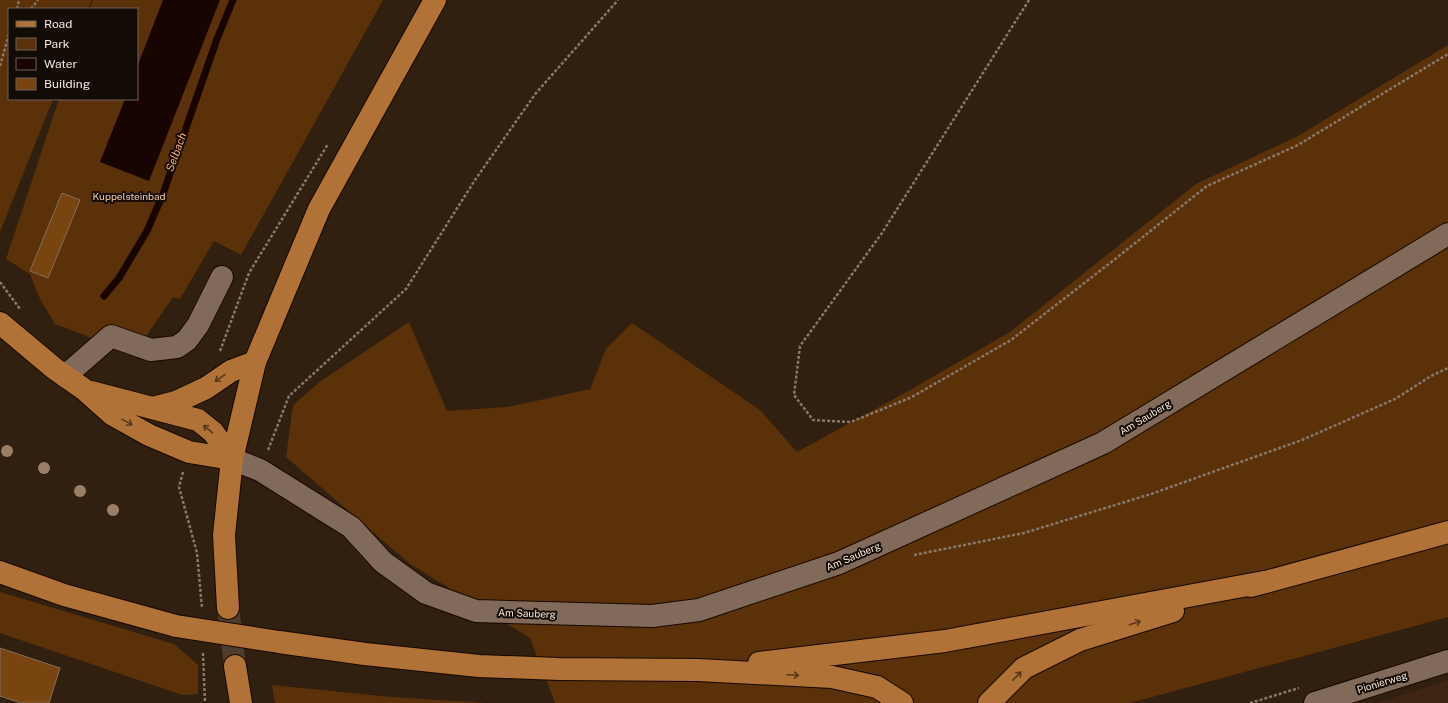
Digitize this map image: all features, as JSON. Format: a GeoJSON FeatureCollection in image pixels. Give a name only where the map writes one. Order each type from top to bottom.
{"type":"FeatureCollection","features":[{"type":"Feature","properties":{"kind":"main road"},"geometry":{"type":"LineString","coordinates":[[228,608],[224,535],[232,460],[255,362],[319,209],[435,0]]}},
{"type":"Feature","properties":{"kind":"main road"},"geometry":{"type":"LineString","coordinates":[[0,323],[66,377],[85,390],[113,415],[149,435],[189,452],[232,460]]}},
{"type":"Feature","properties":{"kind":"main road"},"geometry":{"type":"LineString","coordinates":[[152,408],[176,402],[206,388],[231,371],[255,362]]}},
{"type":"Feature","properties":{"kind":"main road"},"geometry":{"type":"LineString","coordinates":[[85,390],[198,420],[213,432],[232,460]]}},
{"type":"Feature","properties":{"kind":"main road"},"geometry":{"type":"LineString","coordinates":[[989,703],[1024,668],[1080,640],[1264,582],[1448,532]]}},
{"type":"Feature","properties":{"kind":"main road"},"geometry":{"type":"LineString","coordinates":[[0,572],[64,595],[176,626],[279,642],[366,654],[479,666],[560,669],[698,670],[832,677],[877,687],[902,703]]}},
{"type":"Feature","properties":{"kind":"main road"},"geometry":{"type":"LineString","coordinates":[[698,670],[945,641],[1264,582]]}},
{"type":"Feature","properties":{"kind":"main road"},"geometry":{"type":"LineString","coordinates":[[236,666],[241,703]]}},
{"type":"Feature","properties":{"kind":"street","name":"Am Sauberg"},"geometry":{"type":"LineString","coordinates":[[232,460],[260,470],[351,527],[383,562],[426,593],[476,611],[652,616],[699,610],[839,563],[1102,443],[1448,234]]}},
{"type":"Feature","properties":{"kind":"street"},"geometry":{"type":"LineString","coordinates":[[66,377],[111,336],[151,350],[177,347],[187,340],[198,325],[222,277]]}},
{"type":"Feature","properties":{"kind":"street","name":"Pionierweg"},"geometry":{"type":"LineString","coordinates":[[1315,703],[1448,661]]}},
{"type":"Feature","properties":{"kind":"path"},"geometry":{"type":"LineString","coordinates":[[32,8],[38,0]]}},
{"type":"Feature","properties":{"kind":"path"},"geometry":{"type":"LineString","coordinates":[[260,470],[289,396],[406,288],[475,180],[536,93],[618,0]]}},
{"type":"Feature","properties":{"kind":"path"},"geometry":{"type":"LineString","coordinates":[[1028,0],[882,233],[800,346],[794,395],[813,420],[851,422],[912,397],[1011,340],[1207,186],[1298,145],[1448,54]]}},
{"type":"Feature","properties":{"kind":"path"},"geometry":{"type":"LineString","coordinates":[[0,66],[8,39]]}},
{"type":"Feature","properties":{"kind":"path"},"geometry":{"type":"LineString","coordinates":[[908,556],[1024,533],[1174,486],[1302,440],[1395,399],[1431,376],[1448,368]]}},
{"type":"Feature","properties":{"kind":"path"},"geometry":{"type":"LineString","coordinates":[[189,452],[179,487],[197,553],[202,612]]}},
{"type":"Feature","properties":{"kind":"path"},"geometry":{"type":"LineString","coordinates":[[203,650],[205,703]]}},
{"type":"Feature","properties":{"kind":"shaded area"},"geometry":{"type":"Polygon","coordinates":[[[1448,680],[1448,703],[1376,703],[1448,680]]]}},
{"type":"Feature","properties":{"kind":"green space"},"geometry":{"type":"Polygon","coordinates":[[[0,0],[92,0],[88,8],[8,8],[8,100],[53,100],[0,232],[0,0]]]}},
{"type":"Feature","properties":{"kind":"green space","name":"Kuppelsteinbad"},"geometry":{"type":"Polygon","coordinates":[[[93,0],[383,0],[241,255],[214,241],[180,299],[173,297],[142,342],[97,340],[55,324],[40,299],[30,274],[6,259],[59,100],[138,100],[138,8],[90,8],[93,0]]]}},
{"type":"Feature","properties":{"kind":"green space"},"geometry":{"type":"Polygon","coordinates":[[[1448,45],[1448,617],[1130,703],[555,703],[530,638],[410,564],[286,457],[293,405],[321,381],[409,322],[447,411],[508,407],[590,389],[606,349],[632,323],[760,410],[797,452],[910,390],[1010,332],[1196,184],[1298,136],[1448,45]]]}},
{"type":"Feature","properties":{"kind":"green space"},"geometry":{"type":"Polygon","coordinates":[[[0,592],[174,644],[198,665],[198,694],[182,695],[0,633],[0,592]]]}},
{"type":"Feature","properties":{"kind":"green space"},"geometry":{"type":"Polygon","coordinates":[[[272,685],[391,697],[486,703],[275,703],[272,685]]]}},
{"type":"Feature","properties":{"kind":"water"},"geometry":{"type":"Polygon","coordinates":[[[163,0],[220,0],[149,181],[100,162],[125,100],[138,100],[138,64],[163,0]]]}},
{"type":"Feature","properties":{"kind":"building"},"geometry":{"type":"Polygon","coordinates":[[[62,193],[80,200],[48,278],[30,271],[62,193]]]}},
{"type":"Feature","properties":{"kind":"building"},"geometry":{"type":"Polygon","coordinates":[[[0,648],[60,668],[49,703],[21,703],[0,696],[0,648]]]}},
{"type":"Feature","properties":{"kind":"waterway","name":"Selbach"},"geometry":{"type":"LineString","coordinates":[[104,296],[119,278],[147,231],[163,194],[217,39],[233,0]]}},
{"type":"Feature","properties":{"kind":"tunnel"},"geometry":{"type":"LineString","coordinates":[[228,608],[235,666]]}}]}
